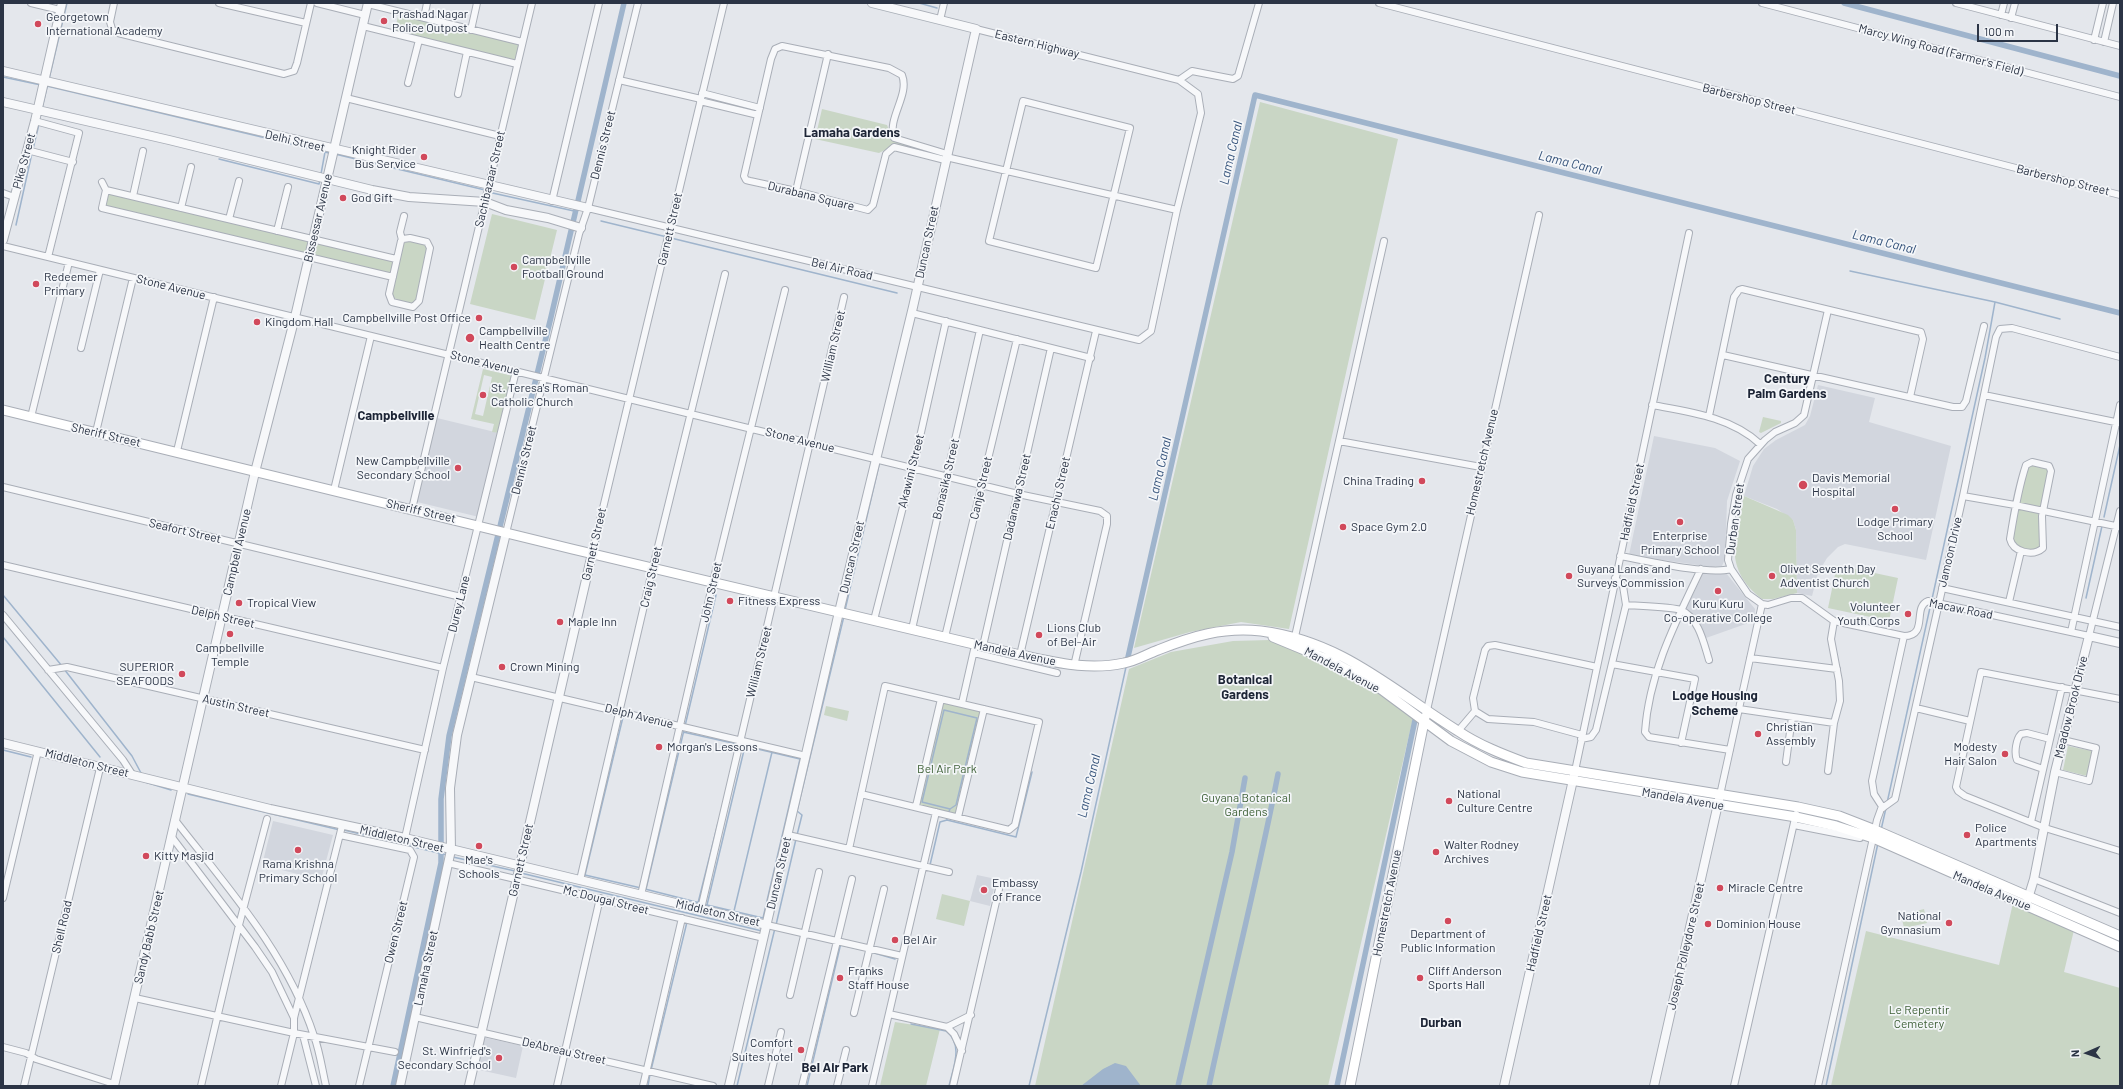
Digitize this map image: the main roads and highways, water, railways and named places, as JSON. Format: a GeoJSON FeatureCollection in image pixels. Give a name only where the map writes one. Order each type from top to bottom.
{"type":"FeatureCollection","features":[{"type":"Feature","properties":{"kind":"main road","name":"Sheriff Street"},"geometry":{"type":"LineString","coordinates":[[3,410],[177,451],[255,472],[479,525],[592,554],[653,567],[843,613]]}},
{"type":"Feature","properties":{"kind":"main road","name":"Mandela Avenue"},"geometry":{"type":"LineString","coordinates":[[843,613],[946,637],[977,648],[1074,666],[1093,668],[1116,665],[1137,659],[1193,636],[1226,630],[1259,631],[1330,650],[1375,674],[1458,731],[1496,752],[1526,763],[1798,807],[1839,816],[1877,836],[2028,901],[2120,936]]}},
{"type":"Feature","properties":{"kind":"main road","name":"Mandela Avenue"},"geometry":{"type":"LineString","coordinates":[[1294,641],[1374,684],[1451,741],[1491,762],[1522,772],[1718,805],[1795,821],[1836,826],[1877,836]]}},
{"type":"Feature","properties":{"kind":"main road","name":"Homestretch Avenue"},"geometry":{"type":"LineString","coordinates":[[1350,1086],[1426,710]]}},
{"type":"Feature","properties":{"kind":"main road","name":"Mandela Avenue"},"geometry":{"type":"LineString","coordinates":[[2028,901],[2120,947]]}},
{"type":"Feature","properties":{"kind":"water"},"geometry":{"type":"Polygon","coordinates":[[[1115,1063],[1126,1066],[1141,1086],[1081,1086],[1103,1069],[1115,1063]]]}},
{"type":"Feature","properties":{"kind":"waterway"},"geometry":{"type":"LineString","coordinates":[[49,79],[67,3]]}},
{"type":"Feature","properties":{"kind":"waterway"},"geometry":{"type":"LineString","coordinates":[[393,1086],[441,863],[441,799],[449,736],[551,317],[624,3]]}},
{"type":"Feature","properties":{"kind":"waterway"},"geometry":{"type":"LineString","coordinates":[[919,3],[937,8]]}},
{"type":"Feature","properties":{"kind":"waterway"},"geometry":{"type":"LineString","coordinates":[[1844,3],[2120,76]]}},
{"type":"Feature","properties":{"kind":"waterway"},"geometry":{"type":"LineString","coordinates":[[3,77],[41,85]]}},
{"type":"Feature","properties":{"kind":"waterway"},"geometry":{"type":"LineString","coordinates":[[47,86],[329,153]]}},
{"type":"Feature","properties":{"kind":"waterway"},"geometry":{"type":"LineString","coordinates":[[42,108],[47,87]]}},
{"type":"Feature","properties":{"kind":"waterway","name":"Lama Canal"},"geometry":{"type":"LineString","coordinates":[[1128,657],[1255,95],[2120,313]]}},
{"type":"Feature","properties":{"kind":"waterway"},"geometry":{"type":"LineString","coordinates":[[33,149],[39,124]]}},
{"type":"Feature","properties":{"kind":"waterway"},"geometry":{"type":"LineString","coordinates":[[321,174],[325,152]]}},
{"type":"Feature","properties":{"kind":"waterway"},"geometry":{"type":"LineString","coordinates":[[16,225],[32,153]]}},
{"type":"Feature","properties":{"kind":"waterway"},"geometry":{"type":"LineString","coordinates":[[335,154],[485,190]]}},
{"type":"Feature","properties":{"kind":"waterway"},"geometry":{"type":"LineString","coordinates":[[219,159],[319,184],[320,180]]}},
{"type":"Feature","properties":{"kind":"waterway"},"geometry":{"type":"LineString","coordinates":[[488,192],[574,211]]}},
{"type":"Feature","properties":{"kind":"waterway"},"geometry":{"type":"LineString","coordinates":[[601,221],[667,237]]}},
{"type":"Feature","properties":{"kind":"waterway"},"geometry":{"type":"LineString","coordinates":[[671,238],[897,293]]}},
{"type":"Feature","properties":{"kind":"waterway"},"geometry":{"type":"LineString","coordinates":[[1850,271],[1995,302],[2060,319]]}},
{"type":"Feature","properties":{"kind":"waterway"},"geometry":{"type":"LineString","coordinates":[[1932,599],[1985,358],[1995,302]]}},
{"type":"Feature","properties":{"kind":"waterway"},"geometry":{"type":"LineString","coordinates":[[2104,517],[2120,445]]}},
{"type":"Feature","properties":{"kind":"waterway"},"geometry":{"type":"LineString","coordinates":[[845,610],[879,465]]}},
{"type":"Feature","properties":{"kind":"waterway"},"geometry":{"type":"LineString","coordinates":[[2086,598],[2102,526]]}},
{"type":"Feature","properties":{"kind":"waterway"},"geometry":{"type":"LineString","coordinates":[[3,595],[62,666]]}},
{"type":"Feature","properties":{"kind":"waterway"},"geometry":{"type":"LineString","coordinates":[[685,726],[716,595]]}},
{"type":"Feature","properties":{"kind":"waterway"},"geometry":{"type":"LineString","coordinates":[[1887,803],[1931,603]]}},
{"type":"Feature","properties":{"kind":"waterway"},"geometry":{"type":"LineString","coordinates":[[797,835],[802,815],[797,811],[844,616]]}},
{"type":"Feature","properties":{"kind":"waterway"},"geometry":{"type":"LineString","coordinates":[[3,637],[100,757]]}},
{"type":"Feature","properties":{"kind":"waterway","name":"Lama Canal"},"geometry":{"type":"LineString","coordinates":[[1029,1086],[1081,872],[1126,667]]}},
{"type":"Feature","properties":{"kind":"waterway"},"geometry":{"type":"LineString","coordinates":[[64,669],[132,756],[141,773]]}},
{"type":"Feature","properties":{"kind":"waterway"},"geometry":{"type":"LineString","coordinates":[[948,814],[950,809],[922,802],[944,710],[977,718],[956,805],[950,809]]}},
{"type":"Feature","properties":{"kind":"waterway"},"geometry":{"type":"LineString","coordinates":[[623,717],[585,875],[641,888]]}},
{"type":"Feature","properties":{"kind":"waterway"},"geometry":{"type":"LineString","coordinates":[[1337,1086],[1415,720]]}},
{"type":"Feature","properties":{"kind":"waterway"},"geometry":{"type":"LineString","coordinates":[[646,889],[684,730]]}},
{"type":"Feature","properties":{"kind":"waterway"},"geometry":{"type":"LineString","coordinates":[[683,732],[737,744],[736,745]]}},
{"type":"Feature","properties":{"kind":"waterway"},"geometry":{"type":"LineString","coordinates":[[703,904],[707,905],[763,918],[800,759],[745,746],[707,905]]}},
{"type":"Feature","properties":{"kind":"waterway"},"geometry":{"type":"LineString","coordinates":[[3,750],[31,757]]}},
{"type":"Feature","properties":{"kind":"waterway"},"geometry":{"type":"LineString","coordinates":[[734,911],[772,752]]}},
{"type":"Feature","properties":{"kind":"waterway"},"geometry":{"type":"LineString","coordinates":[[947,820],[1016,837],[1032,772]]}},
{"type":"Feature","properties":{"kind":"waterway"},"geometry":{"type":"LineString","coordinates":[[1209,1086],[1262,852],[1278,774]]}},
{"type":"Feature","properties":{"kind":"waterway"},"geometry":{"type":"LineString","coordinates":[[1178,1086],[1232,852],[1245,778]]}},
{"type":"Feature","properties":{"kind":"waterway"},"geometry":{"type":"LineString","coordinates":[[145,782],[171,790]]}},
{"type":"Feature","properties":{"kind":"waterway"},"geometry":{"type":"LineString","coordinates":[[188,794],[340,830]]}},
{"type":"Feature","properties":{"kind":"waterway"},"geometry":{"type":"LineString","coordinates":[[1881,830],[1886,808]]}},
{"type":"Feature","properties":{"kind":"waterway"},"geometry":{"type":"LineString","coordinates":[[930,865],[940,822],[947,820],[947,817]]}},
{"type":"Feature","properties":{"kind":"waterway"},"geometry":{"type":"LineString","coordinates":[[698,903],[718,823]]}},
{"type":"Feature","properties":{"kind":"waterway"},"geometry":{"type":"LineString","coordinates":[[344,830],[447,855]]}},
{"type":"Feature","properties":{"kind":"waterway"},"geometry":{"type":"LineString","coordinates":[[776,925],[796,839]]}},
{"type":"Feature","properties":{"kind":"waterway"},"geometry":{"type":"LineString","coordinates":[[1826,1086],[1878,843]]}},
{"type":"Feature","properties":{"kind":"waterway"},"geometry":{"type":"LineString","coordinates":[[453,857],[515,871]]}},
{"type":"Feature","properties":{"kind":"waterway"},"geometry":{"type":"LineString","coordinates":[[521,873],[762,931]]}},
{"type":"Feature","properties":{"kind":"waterway"},"geometry":{"type":"LineString","coordinates":[[645,889],[700,903]]}},
{"type":"Feature","properties":{"kind":"waterway"},"geometry":{"type":"LineString","coordinates":[[651,1070],[687,922]]}},
{"type":"Feature","properties":{"kind":"waterway"},"geometry":{"type":"LineString","coordinates":[[737,1086],[775,928]]}},
{"type":"Feature","properties":{"kind":"waterway"},"geometry":{"type":"LineString","coordinates":[[807,1086],[840,947],[841,945],[868,951]]}},
{"type":"Feature","properties":{"kind":"waterway"},"geometry":{"type":"LineString","coordinates":[[871,952],[895,959]]}},
{"type":"Feature","properties":{"kind":"waterway"},"geometry":{"type":"LineString","coordinates":[[911,1024],[946,1031],[955,1043],[956,1057],[949,1086]]}},
{"type":"Feature","properties":{"kind":"waterway"},"geometry":{"type":"LineString","coordinates":[[648,1086],[650,1074]]}},
{"type":"Feature","properties":{"kind":"place","name":"Prashad Nagar Police Outpost"},"geometry":{"type":"Point","coordinates":[384,21]}},
{"type":"Feature","properties":{"kind":"place","name":"Georgetown International Academy"},"geometry":{"type":"Point","coordinates":[38,24]}},
{"type":"Feature","properties":{"kind":"place","name":"Knight Rider Bus Service"},"geometry":{"type":"Point","coordinates":[424,157]}},
{"type":"Feature","properties":{"kind":"place","name":"God Gift"},"geometry":{"type":"Point","coordinates":[343,198]}},
{"type":"Feature","properties":{"kind":"place","name":"Campbellville Football Ground"},"geometry":{"type":"Point","coordinates":[514,267]}},
{"type":"Feature","properties":{"kind":"place","name":"Redeemer Primary"},"geometry":{"type":"Point","coordinates":[36,284]}},
{"type":"Feature","properties":{"kind":"place","name":"Campbellville Post Office"},"geometry":{"type":"Point","coordinates":[479,318]}},
{"type":"Feature","properties":{"kind":"place","name":"Kingdom Hall"},"geometry":{"type":"Point","coordinates":[257,322]}},
{"type":"Feature","properties":{"kind":"place","name":"Campbellville Health Centre"},"geometry":{"type":"Point","coordinates":[470,338]}},
{"type":"Feature","properties":{"kind":"place","name":"St. Teresa's Roman Catholic Church"},"geometry":{"type":"Point","coordinates":[483,395]}},
{"type":"Feature","properties":{"kind":"place","name":"New Campbellville Secondary School"},"geometry":{"type":"Point","coordinates":[458,468]}},
{"type":"Feature","properties":{"kind":"place","name":"China Trading"},"geometry":{"type":"Point","coordinates":[1422,481]}},
{"type":"Feature","properties":{"kind":"place","name":"Davis Memorial Hospital"},"geometry":{"type":"Point","coordinates":[1803,485]}},
{"type":"Feature","properties":{"kind":"place","name":"Lodge Primary School"},"geometry":{"type":"Point","coordinates":[1895,509]}},
{"type":"Feature","properties":{"kind":"place","name":"Enterprise Primary School"},"geometry":{"type":"Point","coordinates":[1680,522]}},
{"type":"Feature","properties":{"kind":"place","name":"Space Gym 2.0"},"geometry":{"type":"Point","coordinates":[1343,527]}},
{"type":"Feature","properties":{"kind":"place","name":"Guyana Lands and Surveys Commission"},"geometry":{"type":"Point","coordinates":[1569,576]}},
{"type":"Feature","properties":{"kind":"place","name":"Olivet Seventh Day Adventist Church"},"geometry":{"type":"Point","coordinates":[1772,576]}},
{"type":"Feature","properties":{"kind":"place","name":"Kuru Kuru Co-operative College"},"geometry":{"type":"Point","coordinates":[1718,591]}},
{"type":"Feature","properties":{"kind":"place","name":"Fitness Express"},"geometry":{"type":"Point","coordinates":[730,601]}},
{"type":"Feature","properties":{"kind":"place","name":"Tropical View"},"geometry":{"type":"Point","coordinates":[239,603]}},
{"type":"Feature","properties":{"kind":"place","name":"Volunteer Youth Corps"},"geometry":{"type":"Point","coordinates":[1908,614]}},
{"type":"Feature","properties":{"kind":"place","name":"Maple Inn"},"geometry":{"type":"Point","coordinates":[560,622]}},
{"type":"Feature","properties":{"kind":"place","name":"Campbellville Temple"},"geometry":{"type":"Point","coordinates":[230,634]}},
{"type":"Feature","properties":{"kind":"place","name":"Lions Club of Bel-Air"},"geometry":{"type":"Point","coordinates":[1039,635]}},
{"type":"Feature","properties":{"kind":"place","name":"Crown Mining"},"geometry":{"type":"Point","coordinates":[502,667]}},
{"type":"Feature","properties":{"kind":"place","name":"SUPERIOR SEAFOODS"},"geometry":{"type":"Point","coordinates":[182,674]}},
{"type":"Feature","properties":{"kind":"place","name":"Christian Assembly"},"geometry":{"type":"Point","coordinates":[1758,734]}},
{"type":"Feature","properties":{"kind":"place","name":"Morgan's Lessons"},"geometry":{"type":"Point","coordinates":[659,747]}},
{"type":"Feature","properties":{"kind":"place","name":"Modesty Hair Salon"},"geometry":{"type":"Point","coordinates":[2005,754]}},
{"type":"Feature","properties":{"kind":"place","name":"National Culture Centre"},"geometry":{"type":"Point","coordinates":[1449,801]}},
{"type":"Feature","properties":{"kind":"place","name":"Police Apartments"},"geometry":{"type":"Point","coordinates":[1967,835]}},
{"type":"Feature","properties":{"kind":"place","name":"Mae's Schools"},"geometry":{"type":"Point","coordinates":[479,846]}},
{"type":"Feature","properties":{"kind":"place","name":"Rama Krishna Primary School"},"geometry":{"type":"Point","coordinates":[298,850]}},
{"type":"Feature","properties":{"kind":"place","name":"Walter Rodney Archives"},"geometry":{"type":"Point","coordinates":[1436,852]}},
{"type":"Feature","properties":{"kind":"place","name":"Kitty Masjid"},"geometry":{"type":"Point","coordinates":[146,856]}},
{"type":"Feature","properties":{"kind":"place","name":"Miracle Centre"},"geometry":{"type":"Point","coordinates":[1720,888]}},
{"type":"Feature","properties":{"kind":"place","name":"Embassy of France"},"geometry":{"type":"Point","coordinates":[984,890]}},
{"type":"Feature","properties":{"kind":"place","name":"Department of Public Information"},"geometry":{"type":"Point","coordinates":[1448,921]}},
{"type":"Feature","properties":{"kind":"place","name":"National Gymnasium"},"geometry":{"type":"Point","coordinates":[1949,923]}},
{"type":"Feature","properties":{"kind":"place","name":"Dominion House"},"geometry":{"type":"Point","coordinates":[1708,924]}},
{"type":"Feature","properties":{"kind":"place","name":"Bel Air"},"geometry":{"type":"Point","coordinates":[895,940]}},
{"type":"Feature","properties":{"kind":"place","name":"Franks Staff House"},"geometry":{"type":"Point","coordinates":[840,978]}},
{"type":"Feature","properties":{"kind":"place","name":"Cliff Anderson Sports Hall"},"geometry":{"type":"Point","coordinates":[1420,978]}},
{"type":"Feature","properties":{"kind":"place","name":"Comfort Suites hotel"},"geometry":{"type":"Point","coordinates":[801,1050]}},
{"type":"Feature","properties":{"kind":"place","name":"St. Winfried's Secondary School"},"geometry":{"type":"Point","coordinates":[499,1058]}},
{"type":"Feature","properties":{"kind":"district","name":"Lamaha Gardens"},"geometry":{"type":"Point","coordinates":[852,133]}},
{"type":"Feature","properties":{"kind":"district","name":"Century Palm Gardens"},"geometry":{"type":"Point","coordinates":[1787,386]}},
{"type":"Feature","properties":{"kind":"district","name":"Campbellville"},"geometry":{"type":"Point","coordinates":[396,416]}},
{"type":"Feature","properties":{"kind":"district","name":"Botanical Gardens"},"geometry":{"type":"Point","coordinates":[1245,688]}},
{"type":"Feature","properties":{"kind":"district","name":"Lodge Housing Scheme"},"geometry":{"type":"Point","coordinates":[1715,704]}},
{"type":"Feature","properties":{"kind":"district","name":"Durban"},"geometry":{"type":"Point","coordinates":[1441,1023]}},
{"type":"Feature","properties":{"kind":"district","name":"Bel Air Park"},"geometry":{"type":"Point","coordinates":[835,1068]}},
{"type":"Feature","properties":{"kind":"park label","name":"Guyana Botanical Gardens"},"geometry":{"type":"Point","coordinates":[1246,805]}},
{"type":"Feature","properties":{"kind":"park label","name":"Le Repentir Cemetery"},"geometry":{"type":"Point","coordinates":[1919,1017]}}]}
